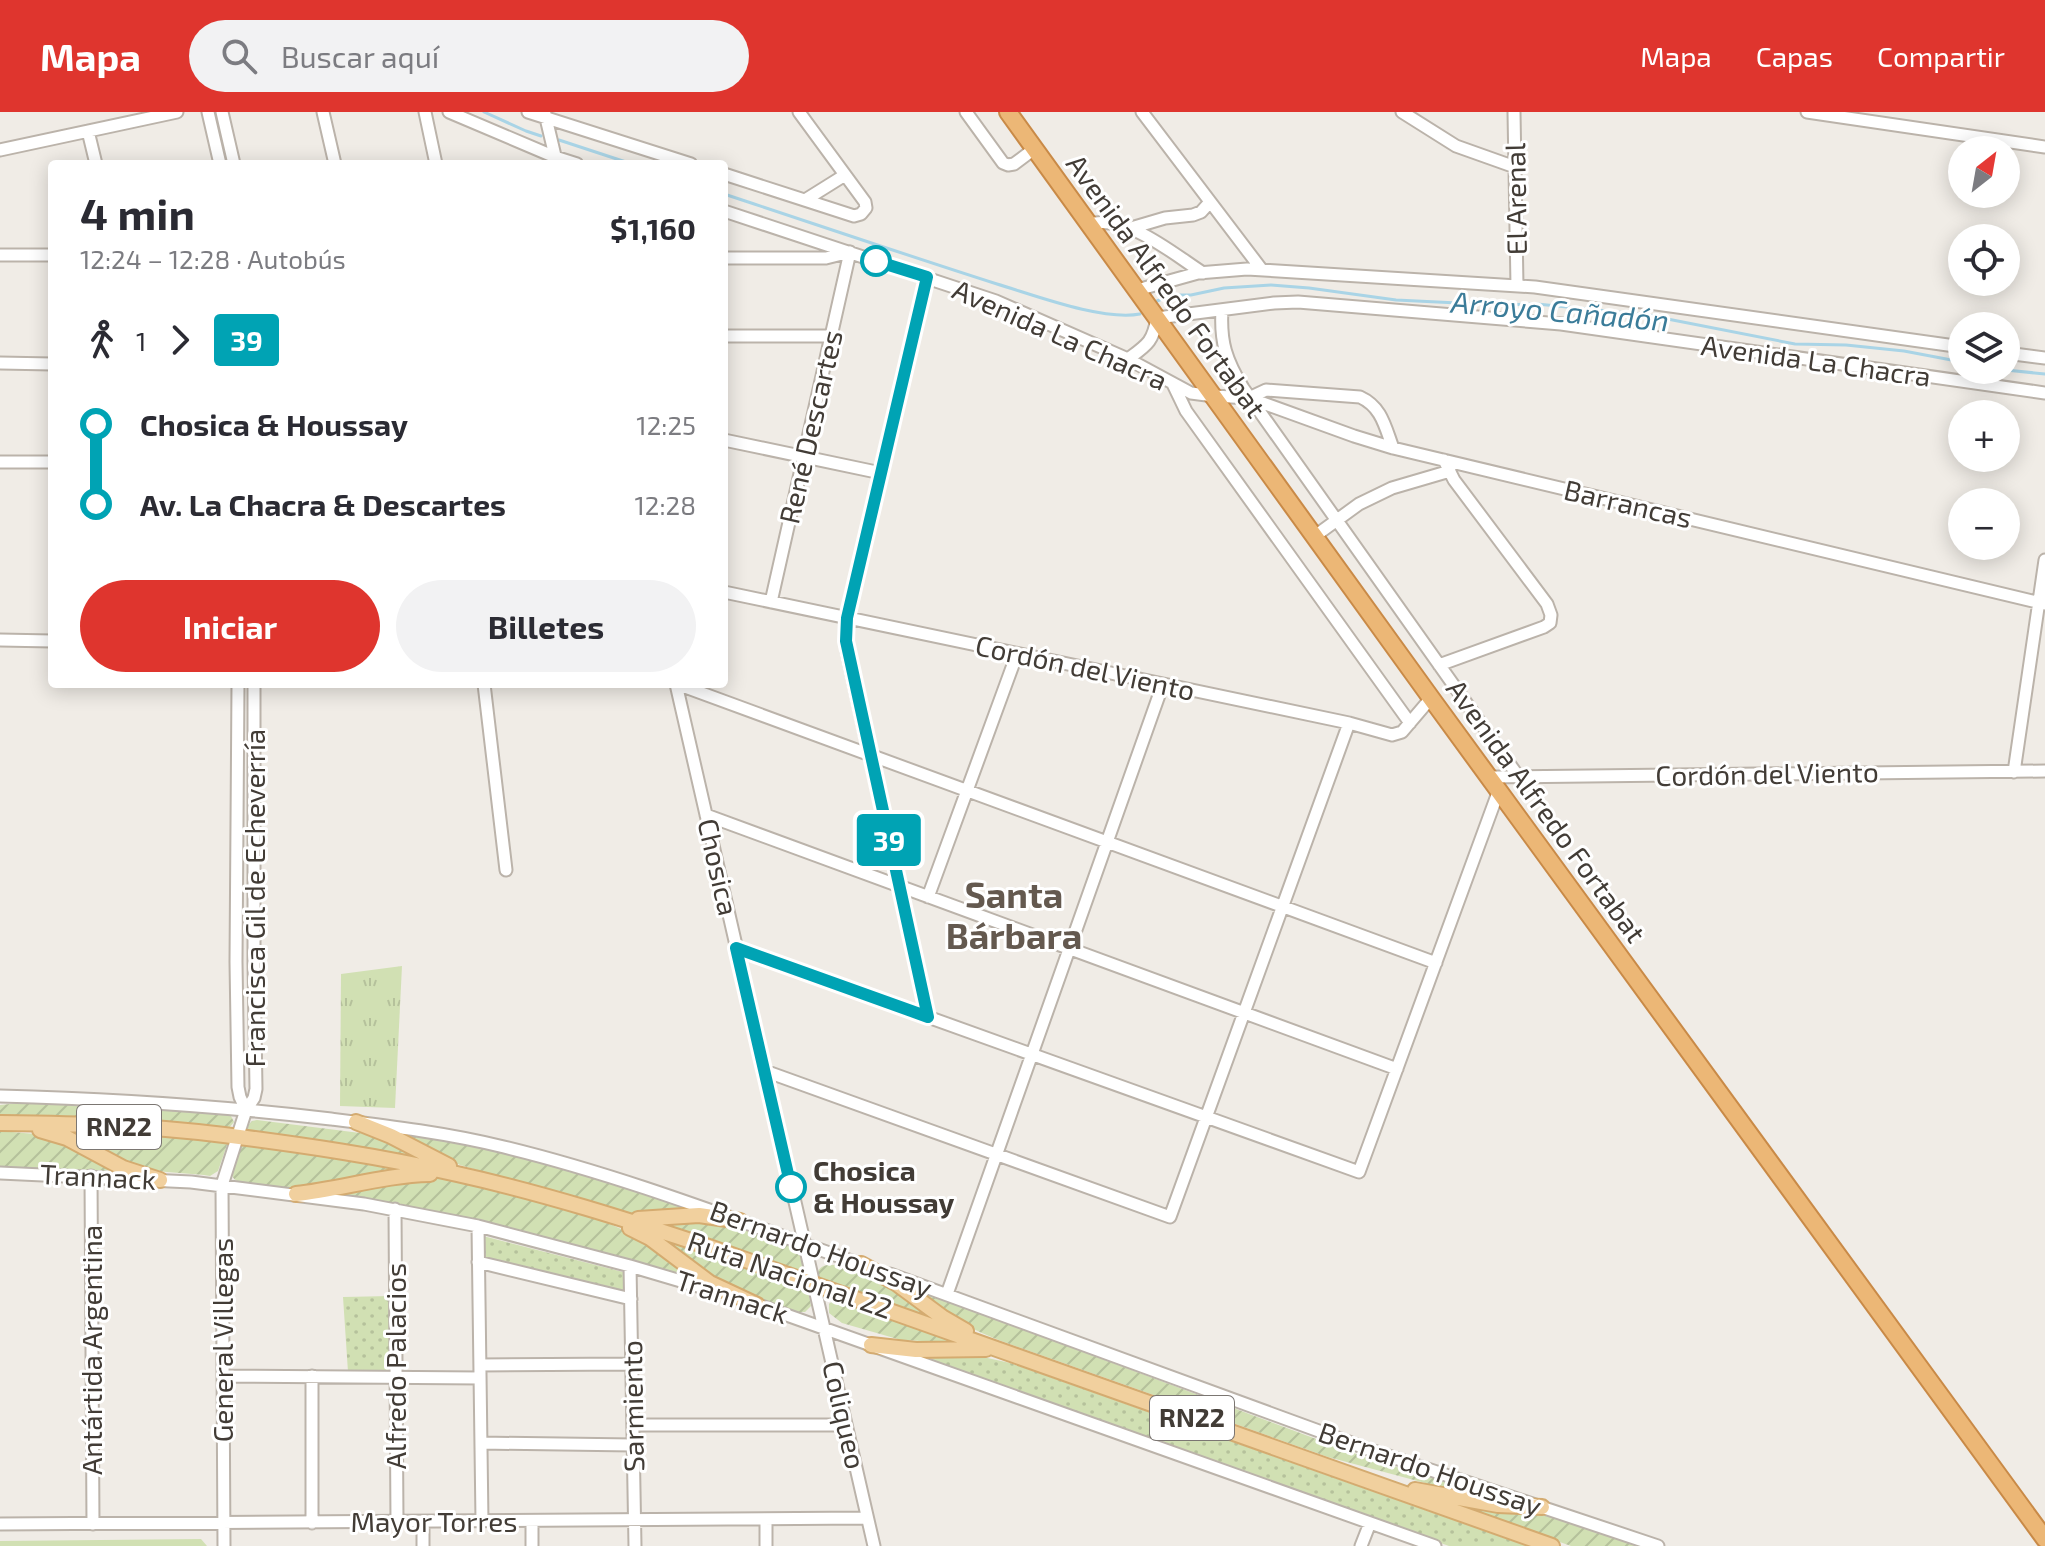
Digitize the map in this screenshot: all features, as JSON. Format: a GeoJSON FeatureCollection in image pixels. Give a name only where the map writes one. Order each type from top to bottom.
{"type":"FeatureCollection","features":[{"type":"Feature","properties":{"kind":"highway","name":"Avenida Alfredo Fortabat"},"geometry":{"type":"LineString","coordinates":[[1014,114],[1034,149],[1431,698],[2045,1539]]}},
{"type":"Feature","properties":{"kind":"main road"},"geometry":{"type":"LineString","coordinates":[[356,1122],[449,1166],[495,1183]]}},
{"type":"Feature","properties":{"kind":"main road"},"geometry":{"type":"LineString","coordinates":[[0,1124],[55,1134],[114,1164],[160,1180]]}},
{"type":"Feature","properties":{"kind":"main road","name":"Ruta Nacional 22"},"geometry":{"type":"LineString","coordinates":[[0,1124],[122,1127],[237,1137],[373,1157],[495,1183],[582,1206],[814,1283],[1552,1546]]}},
{"type":"Feature","properties":{"kind":"main road"},"geometry":{"type":"LineString","coordinates":[[296,1194],[403,1176],[456,1174]]}},
{"type":"Feature","properties":{"kind":"main road"},"geometry":{"type":"LineString","coordinates":[[582,1206],[650,1238],[710,1283],[757,1305]]}},
{"type":"Feature","properties":{"kind":"main road"},"geometry":{"type":"LineString","coordinates":[[614,1216],[653,1219],[710,1215],[740,1221]]}},
{"type":"Feature","properties":{"kind":"main road"},"geometry":{"type":"LineString","coordinates":[[861,1264],[896,1283],[946,1319],[1013,1354]]}},
{"type":"Feature","properties":{"kind":"main road"},"geometry":{"type":"LineString","coordinates":[[871,1345],[916,1350],[998,1349]]}},
{"type":"Feature","properties":{"kind":"main road"},"geometry":{"type":"LineString","coordinates":[[1371,1482],[1488,1503],[1542,1507]]}},
{"type":"Feature","properties":{"kind":"street"},"geometry":{"type":"LineString","coordinates":[[0,150],[177,112]]}},
{"type":"Feature","properties":{"kind":"street"},"geometry":{"type":"LineString","coordinates":[[208,112],[219,160]]}},
{"type":"Feature","properties":{"kind":"street"},"geometry":{"type":"LineString","coordinates":[[222,112],[233,160]]}},
{"type":"Feature","properties":{"kind":"street"},"geometry":{"type":"LineString","coordinates":[[323,112],[334,160]]}},
{"type":"Feature","properties":{"kind":"street"},"geometry":{"type":"LineString","coordinates":[[425,112],[435,160]]}},
{"type":"Feature","properties":{"kind":"street"},"geometry":{"type":"LineString","coordinates":[[449,112],[556,160]]}},
{"type":"Feature","properties":{"kind":"street"},"geometry":{"type":"LineString","coordinates":[[528,112],[679,160]]}},
{"type":"Feature","properties":{"kind":"street"},"geometry":{"type":"LineString","coordinates":[[728,175],[854,216],[864,212],[865,202],[799,112]]}},
{"type":"Feature","properties":{"kind":"street"},"geometry":{"type":"LineString","coordinates":[[1142,112],[1262,270]]}},
{"type":"Feature","properties":{"kind":"street"},"geometry":{"type":"LineString","coordinates":[[1402,112],[1456,146],[1515,167]]}},
{"type":"Feature","properties":{"kind":"street","name":"El Arenal"},"geometry":{"type":"LineString","coordinates":[[1514,112],[1517,286]]}},
{"type":"Feature","properties":{"kind":"street"},"geometry":{"type":"LineString","coordinates":[[1807,112],[2045,147]]}},
{"type":"Feature","properties":{"kind":"street"},"geometry":{"type":"LineString","coordinates":[[972,114],[1003,163],[1014,164],[1034,149]]}},
{"type":"Feature","properties":{"kind":"street"},"geometry":{"type":"LineString","coordinates":[[545,115],[556,160]]}},
{"type":"Feature","properties":{"kind":"street"},"geometry":{"type":"LineString","coordinates":[[88,131],[95,160]]}},
{"type":"Feature","properties":{"kind":"street"},"geometry":{"type":"LineString","coordinates":[[805,200],[845,175]]}},
{"type":"Feature","properties":{"kind":"street"},"geometry":{"type":"LineString","coordinates":[[1130,229],[1165,218],[1193,215],[1201,212],[1210,202]]}},
{"type":"Feature","properties":{"kind":"street","name":"Avenida La Chacra"},"geometry":{"type":"LineString","coordinates":[[728,212],[996,301],[1128,359],[1191,393],[1214,396]]}},
{"type":"Feature","properties":{"kind":"street"},"geometry":{"type":"LineString","coordinates":[[1089,224],[1100,221],[1117,223],[1139,232],[1203,273]]}},
{"type":"Feature","properties":{"kind":"street"},"geometry":{"type":"LineString","coordinates":[[728,258],[826,258],[850,252]]}},
{"type":"Feature","properties":{"kind":"street","name":"René Descartes"},"geometry":{"type":"LineString","coordinates":[[771,602],[850,252]]}},
{"type":"Feature","properties":{"kind":"street"},"geometry":{"type":"LineString","coordinates":[[0,255],[48,255]]}},
{"type":"Feature","properties":{"kind":"street","name":"Avenida La Chacra"},"geometry":{"type":"LineString","coordinates":[[1137,290],[1183,276],[1262,270],[1517,286],[1948,345]]}},
{"type":"Feature","properties":{"kind":"street"},"geometry":{"type":"LineString","coordinates":[[927,277],[847,618],[847,652],[928,1017]]}},
{"type":"Feature","properties":{"kind":"street","name":"Avenida La Chacra"},"geometry":{"type":"LineString","coordinates":[[1157,318],[1298,302],[1561,324],[2045,393]]}},
{"type":"Feature","properties":{"kind":"street"},"geometry":{"type":"LineString","coordinates":[[1222,310],[1225,353],[1249,398],[1518,776]]}},
{"type":"Feature","properties":{"kind":"street"},"geometry":{"type":"LineString","coordinates":[[1128,359],[1147,346],[1155,335],[1157,318]]}},
{"type":"Feature","properties":{"kind":"street"},"geometry":{"type":"LineString","coordinates":[[728,336],[831,336]]}},
{"type":"Feature","properties":{"kind":"street"},"geometry":{"type":"LineString","coordinates":[[2020,355],[2045,358]]}},
{"type":"Feature","properties":{"kind":"street"},"geometry":{"type":"LineString","coordinates":[[0,363],[48,364]]}},
{"type":"Feature","properties":{"kind":"street"},"geometry":{"type":"LineString","coordinates":[[1173,384],[1186,411],[1410,723],[1431,698]]}},
{"type":"Feature","properties":{"kind":"street"},"geometry":{"type":"LineString","coordinates":[[1249,398],[1266,390],[1360,397],[1379,411],[1393,448]]}},
{"type":"Feature","properties":{"kind":"street","name":"Barrancas"},"geometry":{"type":"LineString","coordinates":[[1214,396],[1249,398],[1447,466],[2042,603]]}},
{"type":"Feature","properties":{"kind":"street"},"geometry":{"type":"LineString","coordinates":[[728,441],[881,473]]}},
{"type":"Feature","properties":{"kind":"street"},"geometry":{"type":"LineString","coordinates":[[0,462],[48,462]]}},
{"type":"Feature","properties":{"kind":"street"},"geometry":{"type":"LineString","coordinates":[[1315,536],[1359,504],[1447,466],[1547,604],[1551,615],[1550,623],[1544,627],[1439,665]]}},
{"type":"Feature","properties":{"kind":"street"},"geometry":{"type":"LineString","coordinates":[[2014,772],[2042,603],[2045,560]]}},
{"type":"Feature","properties":{"kind":"street","name":"Cordón del Viento"},"geometry":{"type":"LineString","coordinates":[[728,593],[1349,723],[1392,735],[1402,732],[1410,723]]}},
{"type":"Feature","properties":{"kind":"street"},"geometry":{"type":"LineString","coordinates":[[0,640],[48,641]]}},
{"type":"Feature","properties":{"kind":"street"},"geometry":{"type":"LineString","coordinates":[[928,897],[1017,654]]}},
{"type":"Feature","properties":{"kind":"street"},"geometry":{"type":"LineString","coordinates":[[947,1294],[1163,684]]}},
{"type":"Feature","properties":{"kind":"street","name":"Francisca Gil de Echeverría"},"geometry":{"type":"LineString","coordinates":[[238,688],[238,1087],[246,1110]]}},
{"type":"Feature","properties":{"kind":"street","name":"Francisca Gil de Echeverría"},"geometry":{"type":"LineString","coordinates":[[237,1137],[256,1089],[254,688]]}},
{"type":"Feature","properties":{"kind":"street"},"geometry":{"type":"LineString","coordinates":[[484,688],[506,870]]}},
{"type":"Feature","properties":{"kind":"street","name":"Chosica"},"geometry":{"type":"LineString","coordinates":[[678,688],[814,1283]]}},
{"type":"Feature","properties":{"kind":"street"},"geometry":{"type":"LineString","coordinates":[[688,688],[1436,963]]}},
{"type":"Feature","properties":{"kind":"street"},"geometry":{"type":"LineString","coordinates":[[765,1071],[1170,1217],[1349,723]]}},
{"type":"Feature","properties":{"kind":"street","name":"Cordón del Viento"},"geometry":{"type":"LineString","coordinates":[[1494,783],[1518,776],[2045,771]]}},
{"type":"Feature","properties":{"kind":"street"},"geometry":{"type":"LineString","coordinates":[[736,948],[1359,1172],[1436,963],[1494,783]]}},
{"type":"Feature","properties":{"kind":"street"},"geometry":{"type":"LineString","coordinates":[[706,815],[1397,1069]]}},
{"type":"Feature","properties":{"kind":"street"},"geometry":{"type":"LineString","coordinates":[[236,962],[254,963]]}},
{"type":"Feature","properties":{"kind":"street","name":"Bernardo Houssay"},"geometry":{"type":"LineString","coordinates":[[0,1096],[138,1101],[246,1110],[356,1122],[460,1138],[533,1154],[642,1185],[1368,1449],[1658,1546]]}},
{"type":"Feature","properties":{"kind":"street","name":"General Villegas"},"geometry":{"type":"LineString","coordinates":[[224,1546],[222,1185],[237,1137]]}},
{"type":"Feature","properties":{"kind":"street","name":"Trannack"},"geometry":{"type":"LineString","coordinates":[[0,1173],[222,1185],[395,1209],[478,1226],[630,1266],[823,1327],[1435,1546]]}},
{"type":"Feature","properties":{"kind":"street","name":"Antártida Argentina"},"geometry":{"type":"LineString","coordinates":[[91,1176],[93,1524]]}},
{"type":"Feature","properties":{"kind":"street","name":"Alfredo Palacios"},"geometry":{"type":"LineString","coordinates":[[395,1209],[397,1522]]}},
{"type":"Feature","properties":{"kind":"street"},"geometry":{"type":"LineString","coordinates":[[478,1226],[482,1521]]}},
{"type":"Feature","properties":{"kind":"street","name":"Trannack"},"geometry":{"type":"LineString","coordinates":[[478,1262],[631,1299]]}},
{"type":"Feature","properties":{"kind":"street","name":"Sarmiento"},"geometry":{"type":"LineString","coordinates":[[630,1266],[635,1546]]}},
{"type":"Feature","properties":{"kind":"street","name":"Coliqueo"},"geometry":{"type":"LineString","coordinates":[[814,1283],[874,1546]]}},
{"type":"Feature","properties":{"kind":"street"},"geometry":{"type":"LineString","coordinates":[[223,1376],[396,1377],[632,1364]]}},
{"type":"Feature","properties":{"kind":"street"},"geometry":{"type":"LineString","coordinates":[[312,1376],[312,1523]]}},
{"type":"Feature","properties":{"kind":"street"},"geometry":{"type":"LineString","coordinates":[[633,1425],[846,1425]]}},
{"type":"Feature","properties":{"kind":"street"},"geometry":{"type":"LineString","coordinates":[[481,1443],[633,1445]]}},
{"type":"Feature","properties":{"kind":"street","name":"Mayor Torres"},"geometry":{"type":"LineString","coordinates":[[0,1524],[867,1518]]}},
{"type":"Feature","properties":{"kind":"street"},"geometry":{"type":"LineString","coordinates":[[766,1519],[766,1546]]}},
{"type":"Feature","properties":{"kind":"street"},"geometry":{"type":"LineString","coordinates":[[532,1521],[532,1546]]}},
{"type":"Feature","properties":{"kind":"street"},"geometry":{"type":"LineString","coordinates":[[423,1522],[423,1546]]}},
{"type":"Feature","properties":{"kind":"street"},"geometry":{"type":"LineString","coordinates":[[1361,1546],[1370,1523]]}},
{"type":"Feature","properties":{"kind":"green space"},"geometry":{"type":"Polygon","coordinates":[[[402,966],[395,1108],[340,1106],[341,974],[402,966]]]}},
{"type":"Feature","properties":{"kind":"green space"},"geometry":{"type":"Polygon","coordinates":[[[29,1102],[122,1104],[230,1114],[234,1122],[229,1128],[222,1129],[0,1117],[0,1105],[29,1102]]]}},
{"type":"Feature","properties":{"kind":"green space"},"geometry":{"type":"Polygon","coordinates":[[[257,1120],[376,1135],[434,1163],[249,1133],[249,1125],[257,1120]]]}},
{"type":"Feature","properties":{"kind":"green space"},"geometry":{"type":"Polygon","coordinates":[[[56,1130],[221,1139],[227,1145],[218,1171],[210,1176],[143,1170],[56,1130]]]}},
{"type":"Feature","properties":{"kind":"green space"},"geometry":{"type":"Polygon","coordinates":[[[0,1131],[60,1140],[122,1172],[0,1167],[0,1131]]]}},
{"type":"Feature","properties":{"kind":"green space"},"geometry":{"type":"Polygon","coordinates":[[[392,1132],[524,1158],[700,1212],[627,1214],[460,1165],[392,1132]]]}},
{"type":"Feature","properties":{"kind":"green space"},"geometry":{"type":"Polygon","coordinates":[[[245,1143],[416,1171],[298,1189],[240,1183],[234,1179],[232,1169],[245,1143]]]}},
{"type":"Feature","properties":{"kind":"green space"},"geometry":{"type":"Polygon","coordinates":[[[434,1178],[461,1182],[610,1224],[641,1238],[704,1284],[520,1232],[332,1194],[434,1178]]]}},
{"type":"Feature","properties":{"kind":"green space"},"geometry":{"type":"Polygon","coordinates":[[[696,1218],[728,1222],[791,1244],[800,1250],[803,1274],[649,1222],[696,1218]]]}},
{"type":"Feature","properties":{"kind":"green space"},"geometry":{"type":"Polygon","coordinates":[[[644,1231],[808,1288],[811,1306],[805,1312],[798,1312],[731,1289],[644,1231]]]}},
{"type":"Feature","properties":{"kind":"green space"},"geometry":{"type":"Polygon","coordinates":[[[483,1236],[623,1272],[624,1291],[484,1257],[483,1236]]]}},
{"type":"Feature","properties":{"kind":"green space"},"geometry":{"type":"Polygon","coordinates":[[[834,1265],[883,1282],[948,1325],[818,1278],[817,1273],[822,1267],[834,1265]]]}},
{"type":"Feature","properties":{"kind":"green space"},"geometry":{"type":"Polygon","coordinates":[[[907,1286],[1375,1461],[1503,1500],[1485,1499],[1328,1457],[1004,1342],[953,1318],[907,1286]]]}},
{"type":"Feature","properties":{"kind":"green space"},"geometry":{"type":"Polygon","coordinates":[[[391,1296],[392,1373],[348,1372],[343,1297],[391,1296]]]}},
{"type":"Feature","properties":{"kind":"green space"},"geometry":{"type":"Polygon","coordinates":[[[833,1301],[964,1343],[901,1340],[842,1323],[829,1313],[829,1304],[833,1301]]]}},
{"type":"Feature","properties":{"kind":"green space"},"geometry":{"type":"Polygon","coordinates":[[[963,1356],[1010,1363],[1527,1546],[1449,1546],[923,1359],[963,1356]]]}},
{"type":"Feature","properties":{"kind":"green space"},"geometry":{"type":"Polygon","coordinates":[[[1440,1499],[1558,1518],[1643,1546],[1571,1546],[1440,1499]]]}},
{"type":"Feature","properties":{"kind":"green space"},"geometry":{"type":"Polygon","coordinates":[[[201,1539],[207,1546],[0,1546],[0,1541],[201,1539]]]}},
{"type":"Feature","properties":{"kind":"waterway","name":"Arroyo Cañadón"},"geometry":{"type":"LineString","coordinates":[[484,112],[541,136]]}},
{"type":"Feature","properties":{"kind":"waterway","name":"Arroyo Cañadón"},"geometry":{"type":"LineString","coordinates":[[559,140],[620,160]]}},
{"type":"Feature","properties":{"kind":"waterway","name":"Arroyo Cañadón"},"geometry":{"type":"LineString","coordinates":[[728,195],[1048,300],[1107,314],[1140,314]]}},
{"type":"Feature","properties":{"kind":"waterway","name":"Arroyo Cañadón"},"geometry":{"type":"LineString","coordinates":[[1157,301],[1172,295],[1271,285],[1396,300],[1537,304],[1647,315],[1795,344],[1846,345],[1948,359]]}},
{"type":"Feature","properties":{"kind":"waterway","name":"Arroyo Cañadón"},"geometry":{"type":"LineString","coordinates":[[2020,371],[2045,374]]}},
{"type":"Feature","properties":{"kind":"bus line","name":"39"},"geometry":{"type":"LineString","coordinates":[[791,1187],[736,948],[928,1017],[846,641],[847,618],[927,277],[876,261]]}},
{"type":"Feature","properties":{"kind":"place","name":"Chosica & Houssay"},"geometry":{"type":"Point","coordinates":[791,1187]}},
{"type":"Feature","properties":{"kind":"district","name":"Santa Bárbara"},"geometry":{"type":"Point","coordinates":[1014,916]}}]}
